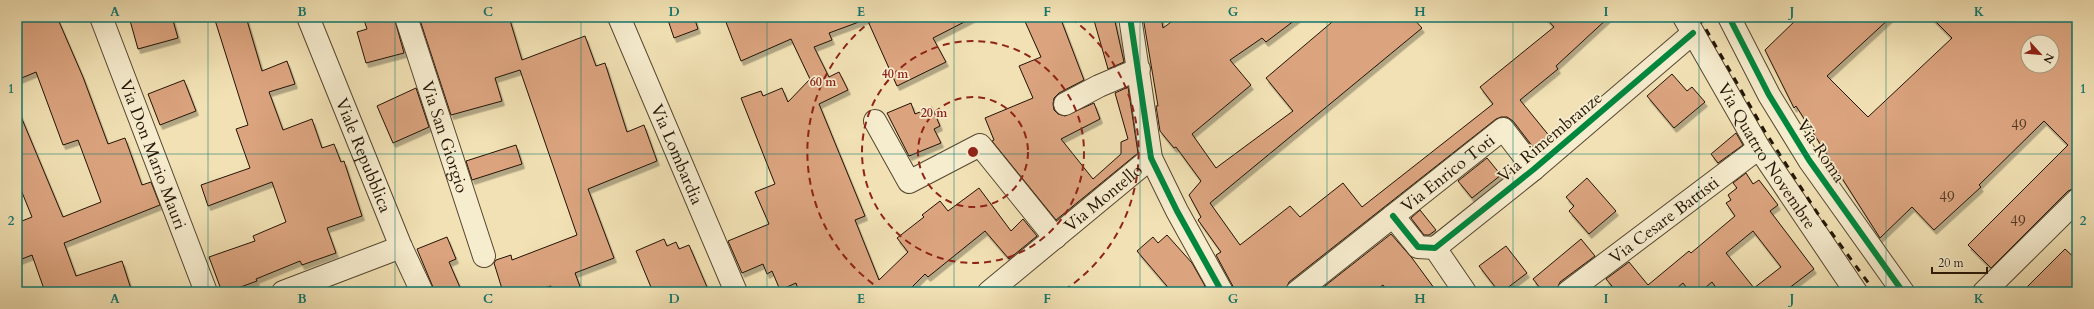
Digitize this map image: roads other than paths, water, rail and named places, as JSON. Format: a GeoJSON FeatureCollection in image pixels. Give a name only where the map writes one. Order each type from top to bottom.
{"type":"FeatureCollection","features":[{"type":"Feature","properties":{"kind":"street","name":"Via Don Mario Mauri"},"geometry":{"type":"LineString","coordinates":[[101,17],[206,292]]}},
{"type":"Feature","properties":{"kind":"street","name":"Viale Repubblica"},"geometry":{"type":"LineString","coordinates":[[308,17],[401,247],[422,292]]}},
{"type":"Feature","properties":{"kind":"street","name":"Via San Giorgio"},"geometry":{"type":"LineString","coordinates":[[406,17],[484,256]]}},
{"type":"Feature","properties":{"kind":"street","name":"Via Lombardia"},"geometry":{"type":"LineString","coordinates":[[619,17],[736,292]]}},
{"type":"Feature","properties":{"kind":"street"},"geometry":{"type":"LineString","coordinates":[[1130,17],[1139,69],[1151,158],[1218,290]]}},
{"type":"Feature","properties":{"kind":"street","name":"Via Roma"},"geometry":{"type":"LineString","coordinates":[[1729,17],[1769,95],[1809,160],[1903,292]]}},
{"type":"Feature","properties":{"kind":"street","name":"Via Quattro Novembre"},"geometry":{"type":"LineString","coordinates":[[1689,25],[1759,148],[1856,292]]}},
{"type":"Feature","properties":{"kind":"street","name":"Via Rimembranze"},"geometry":{"type":"LineString","coordinates":[[1427,247],[1534,169],[1689,25]]}},
{"type":"Feature","properties":{"kind":"street"},"geometry":{"type":"LineString","coordinates":[[1065,104],[1099,86],[1139,69]]}},
{"type":"Feature","properties":{"kind":"street","name":"Via Montello"},"geometry":{"type":"LineString","coordinates":[[875,121],[909,182],[980,145],[1055,238]]}},
{"type":"Feature","properties":{"kind":"street","name":"Via Enrico Toti"},"geometry":{"type":"LineString","coordinates":[[1297,292],[1503,129],[1534,169]]}},
{"type":"Feature","properties":{"kind":"street","name":"Via Cesare Battisti"},"geometry":{"type":"LineString","coordinates":[[1568,292],[1759,148]]}},
{"type":"Feature","properties":{"kind":"street","name":"Via Montello"},"geometry":{"type":"LineString","coordinates":[[989,292],[1151,158]]}},
{"type":"Feature","properties":{"kind":"street"},"geometry":{"type":"LineString","coordinates":[[1984,292],[2077,200]]}},
{"type":"Feature","properties":{"kind":"street"},"geometry":{"type":"LineString","coordinates":[[1393,216],[1427,247],[1465,292]]}},
{"type":"Feature","properties":{"kind":"street"},"geometry":{"type":"LineString","coordinates":[[283,292],[401,247]]}},
{"type":"Feature","properties":{"kind":"railway"},"geometry":{"type":"LineString","coordinates":[[1699,17],[1764,130],[1820,217],[1875,292]]}}]}
